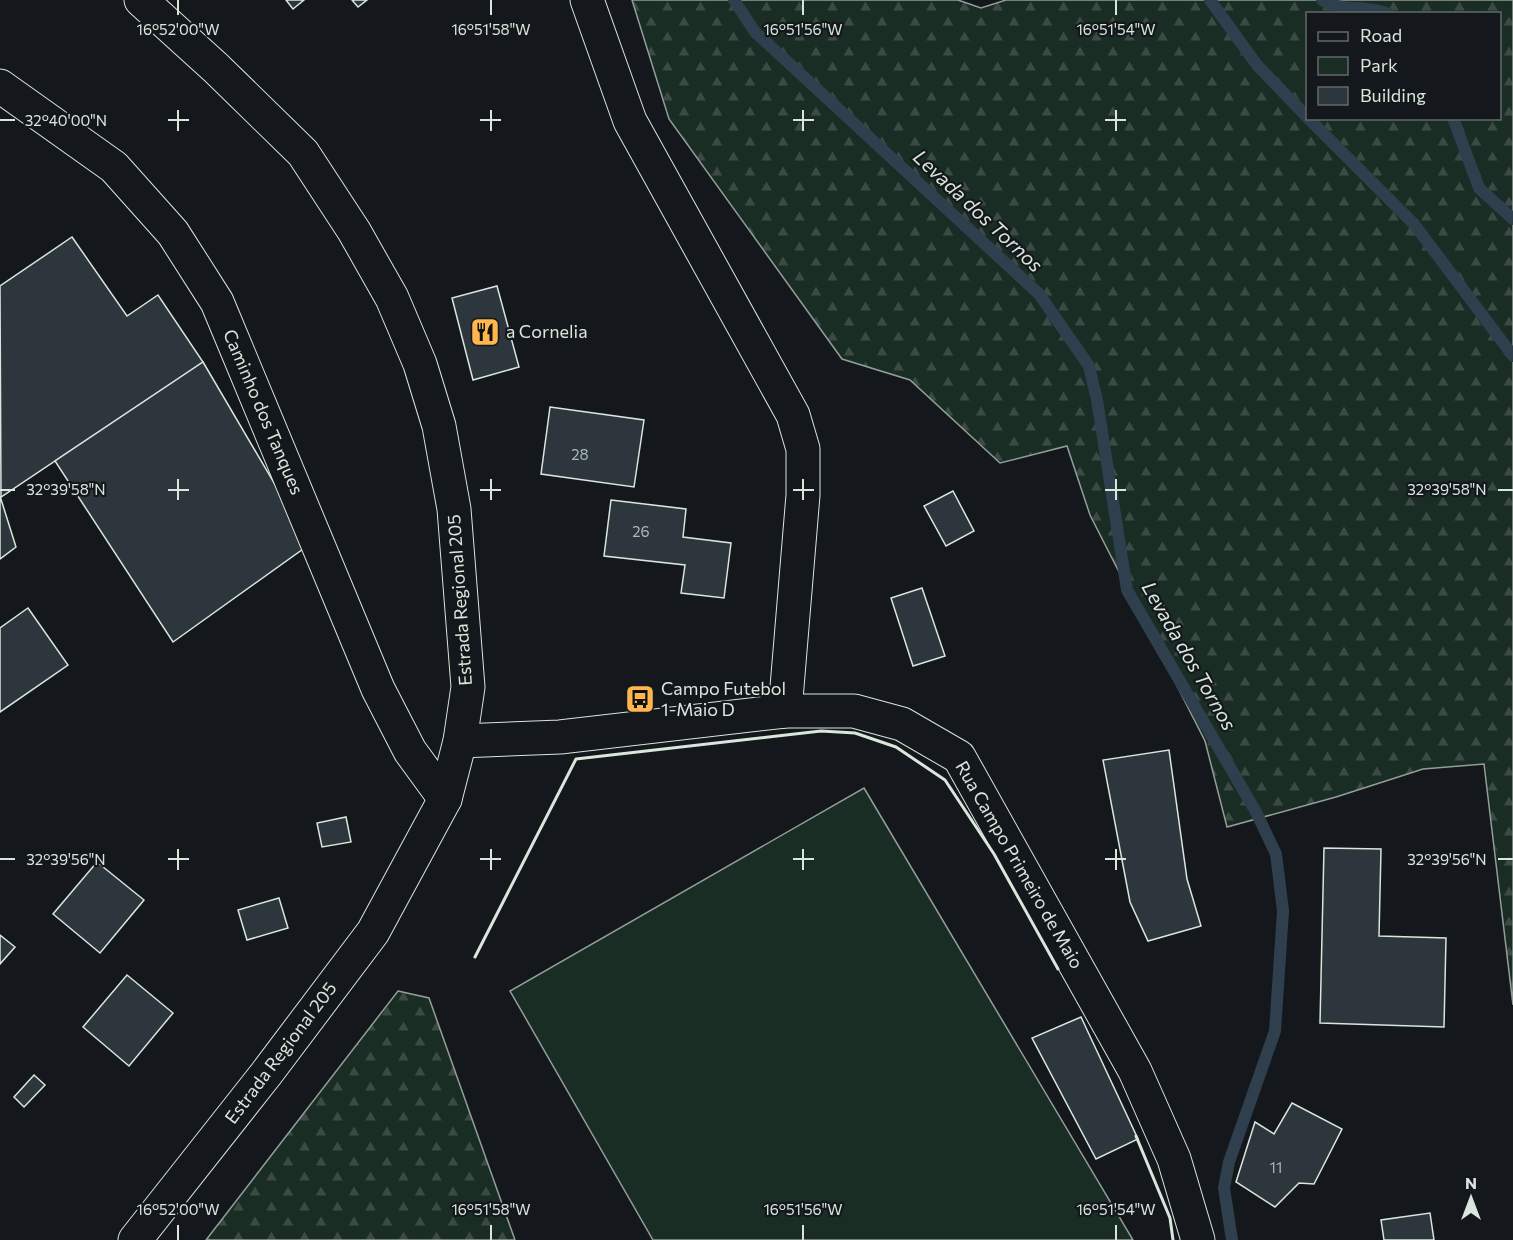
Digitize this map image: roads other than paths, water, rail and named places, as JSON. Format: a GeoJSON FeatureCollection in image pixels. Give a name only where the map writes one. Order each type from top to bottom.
{"type":"FeatureCollection","features":[{"type":"Feature","properties":{"kind":"street","name":"Estrada Regional 205"},"geometry":{"type":"LineString","coordinates":[[135,1240],[266,1074],[373,932],[445,799],[460,741],[468,687],[453,509],[440,426],[416,355],[392,298],[354,231],[303,153],[216,68],[141,0]]}},
{"type":"Feature","properties":{"kind":"street"},"geometry":{"type":"LineString","coordinates":[[587,0],[630,121],[793,416],[803,449],[803,495],[785,711]]}},
{"type":"Feature","properties":{"kind":"street","name":"Caminho dos Tanques"},"geometry":{"type":"LineString","coordinates":[[0,86],[114,167],[173,232],[205,282],[217,302],[378,689],[410,751],[445,799]]}},
{"type":"Feature","properties":{"kind":"street","name":"Rua Campo Primeiro de Maio"},"geometry":{"type":"LineString","coordinates":[[460,741],[560,737],[785,711],[854,711],[902,724],[959,757],[1135,1071],[1174,1159],[1198,1240]]}},
{"type":"Feature","properties":{"kind":"waterway","name":"Levada dos Tornos"},"geometry":{"type":"LineString","coordinates":[[734,0],[755,32],[1039,294],[1089,366],[1097,400],[1127,590],[1256,812],[1276,854],[1283,911],[1275,1031],[1229,1162],[1224,1188],[1232,1240]]}},
{"type":"Feature","properties":{"kind":"waterway"},"geometry":{"type":"LineString","coordinates":[[1210,0],[1257,65],[1306,116]]}},
{"type":"Feature","properties":{"kind":"waterway","name":"Levada dos Tornos"},"geometry":{"type":"LineString","coordinates":[[1322,0],[1338,6],[1384,12]]}},
{"type":"Feature","properties":{"kind":"waterway"},"geometry":{"type":"LineString","coordinates":[[1310,120],[1414,224],[1513,356]]}},
{"type":"Feature","properties":{"kind":"waterway","name":"Levada dos Tornos"},"geometry":{"type":"LineString","coordinates":[[1454,120],[1479,188],[1513,219]]}},
{"type":"Feature","properties":{"kind":"place","name":"a Cornelia"},"geometry":{"type":"Point","coordinates":[485,332]}},
{"type":"Feature","properties":{"kind":"place","name":"Campo Futebol 1-Maio D"},"geometry":{"type":"Point","coordinates":[640,699]}}]}
